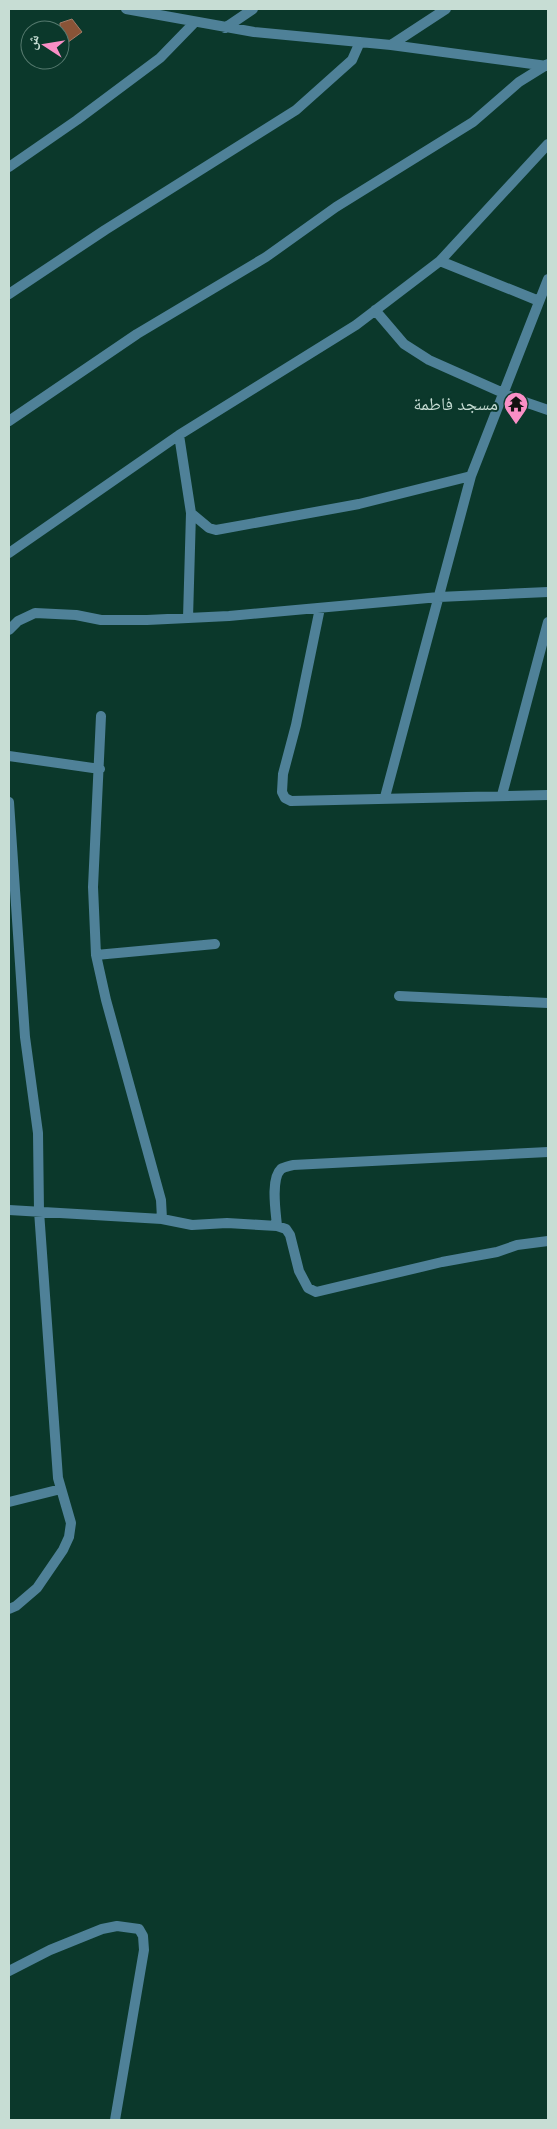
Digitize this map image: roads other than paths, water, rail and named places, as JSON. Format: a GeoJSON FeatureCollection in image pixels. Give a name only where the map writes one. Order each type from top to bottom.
{"type":"FeatureCollection","features":[{"type":"Feature","properties":{"kind":"street"},"geometry":{"type":"LineString","coordinates":[[126,9],[225,28],[391,45],[547,65]]}},
{"type":"Feature","properties":{"kind":"street"},"geometry":{"type":"LineString","coordinates":[[225,28],[253,9]]}},
{"type":"Feature","properties":{"kind":"street"},"geometry":{"type":"LineString","coordinates":[[391,45],[446,9]]}},
{"type":"Feature","properties":{"kind":"street"},"geometry":{"type":"LineString","coordinates":[[9,167],[77,120],[160,58],[195,22]]}},
{"type":"Feature","properties":{"kind":"street"},"geometry":{"type":"LineString","coordinates":[[9,294],[105,230],[296,110],[352,60],[360,42]]}},
{"type":"Feature","properties":{"kind":"street"},"geometry":{"type":"LineString","coordinates":[[9,421],[137,334],[266,257],[336,207],[473,122],[519,82],[547,65]]}},
{"type":"Feature","properties":{"kind":"street"},"geometry":{"type":"LineString","coordinates":[[9,553],[180,434],[356,325],[440,261],[548,144]]}},
{"type":"Feature","properties":{"kind":"street"},"geometry":{"type":"LineString","coordinates":[[440,261],[540,301]]}},
{"type":"Feature","properties":{"kind":"street"},"geometry":{"type":"LineString","coordinates":[[385,798],[470,476],[548,279]]}},
{"type":"Feature","properties":{"kind":"street"},"geometry":{"type":"LineString","coordinates":[[375,310],[404,344],[428,360],[519,400],[548,410]]}},
{"type":"Feature","properties":{"kind":"street"},"geometry":{"type":"LineString","coordinates":[[180,434],[191,513],[188,618]]}},
{"type":"Feature","properties":{"kind":"street"},"geometry":{"type":"LineString","coordinates":[[191,513],[208,528],[216,530],[359,504],[470,476]]}},
{"type":"Feature","properties":{"kind":"street"},"geometry":{"type":"LineString","coordinates":[[9,630],[18,621],[35,613],[76,615],[101,620],[188,618],[439,597],[548,592]]}},
{"type":"Feature","properties":{"kind":"street"},"geometry":{"type":"LineString","coordinates":[[320,608],[296,725],[283,774],[282,792],[285,798],[291,801],[548,794]]}},
{"type":"Feature","properties":{"kind":"street"},"geometry":{"type":"LineString","coordinates":[[502,795],[548,622]]}},
{"type":"Feature","properties":{"kind":"street"},"geometry":{"type":"LineString","coordinates":[[101,716],[93,887],[96,955],[106,1000],[161,1200],[162,1219]]}},
{"type":"Feature","properties":{"kind":"street"},"geometry":{"type":"LineString","coordinates":[[9,756],[100,769]]}},
{"type":"Feature","properties":{"kind":"street"},"geometry":{"type":"LineString","coordinates":[[9,802],[25,1037],[38,1133],[39,1211],[58,1478],[71,1523],[69,1537],[63,1550],[37,1588],[9,1610]]}},
{"type":"Feature","properties":{"kind":"street"},"geometry":{"type":"LineString","coordinates":[[96,955],[215,944]]}},
{"type":"Feature","properties":{"kind":"street"},"geometry":{"type":"LineString","coordinates":[[399,996],[548,1003]]}},
{"type":"Feature","properties":{"kind":"street"},"geometry":{"type":"LineString","coordinates":[[277,1226],[275,1189],[277,1177],[281,1169],[293,1165],[548,1152]]}},
{"type":"Feature","properties":{"kind":"street"},"geometry":{"type":"LineString","coordinates":[[9,1210],[162,1219],[192,1225],[228,1223],[277,1226],[286,1229],[290,1235],[299,1271],[308,1288],[316,1292],[442,1262],[497,1252],[517,1245],[548,1241]]}},
{"type":"Feature","properties":{"kind":"street"},"geometry":{"type":"LineString","coordinates":[[9,1502],[61,1489]]}},
{"type":"Feature","properties":{"kind":"street"},"geometry":{"type":"LineString","coordinates":[[9,1971],[50,1950],[102,1929],[117,1926],[139,1929],[143,1936],[144,1950],[115,2120]]}},
{"type":"Feature","properties":{"kind":"place","name":"مسجد فاطمة"},"geometry":{"type":"Point","coordinates":[516,425]}}]}
